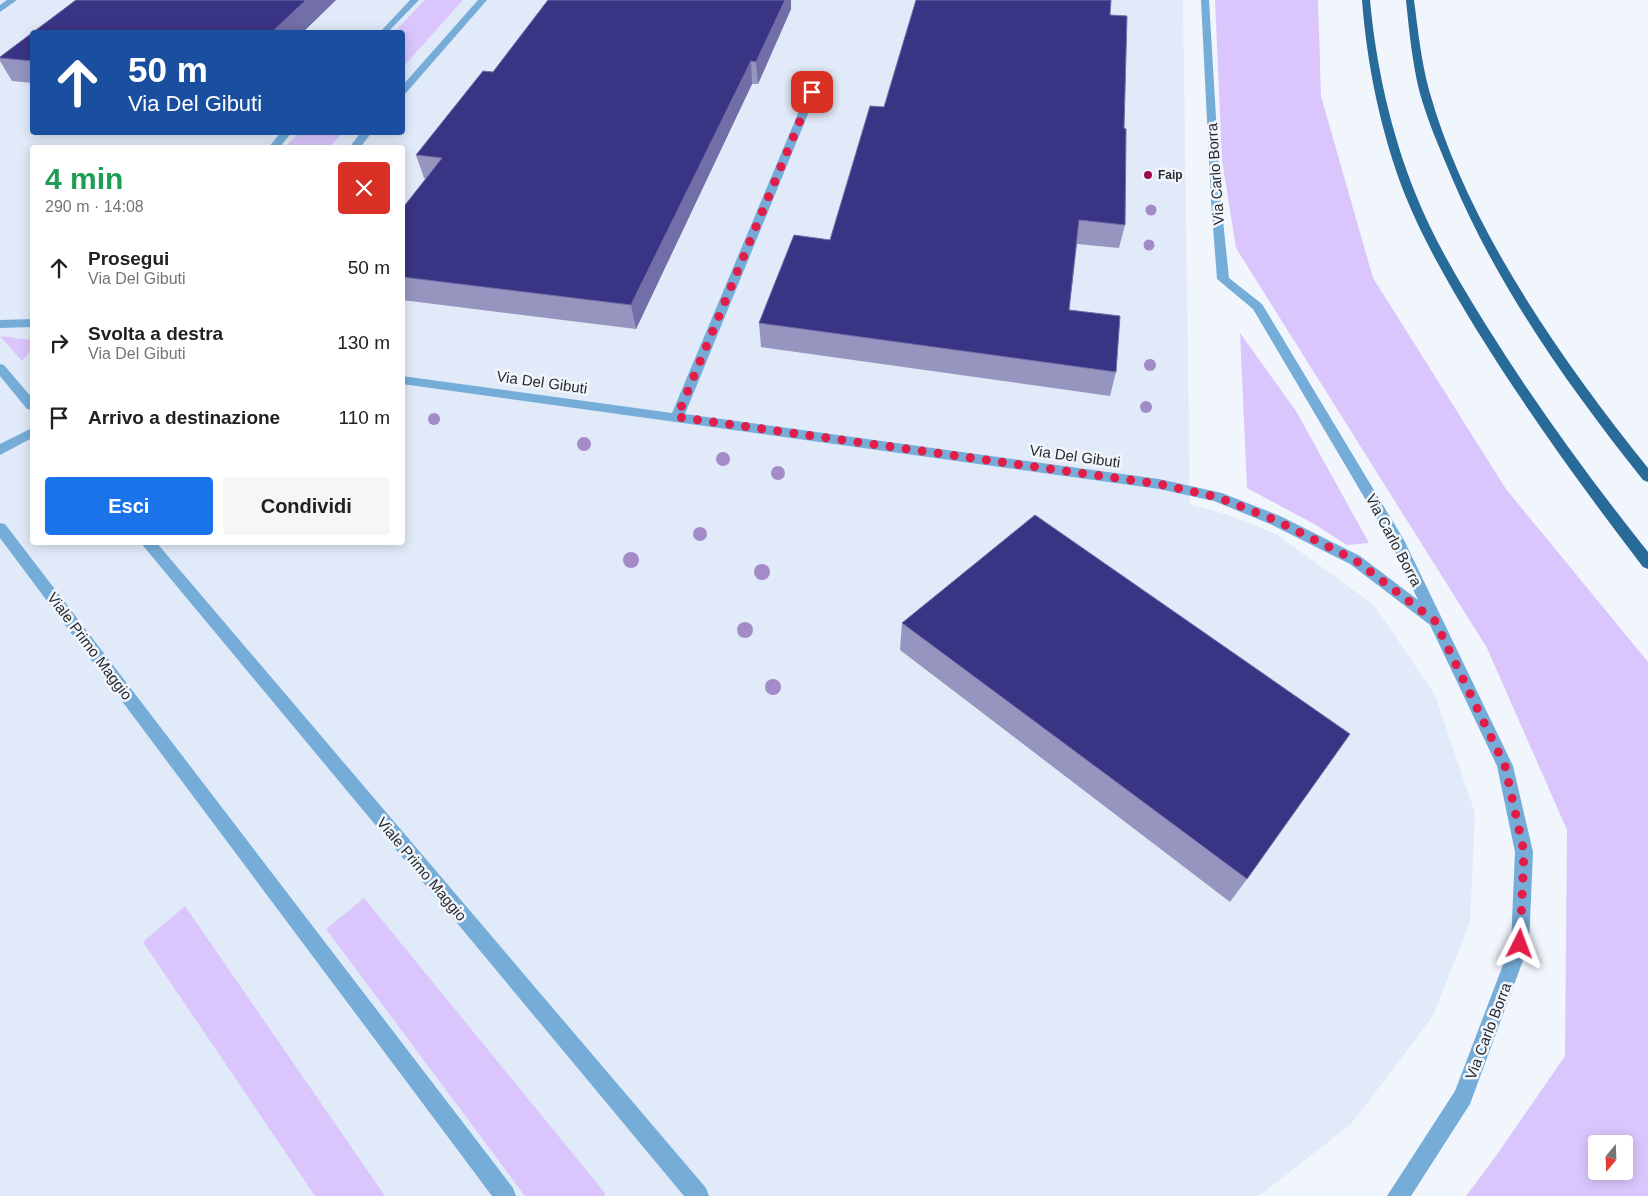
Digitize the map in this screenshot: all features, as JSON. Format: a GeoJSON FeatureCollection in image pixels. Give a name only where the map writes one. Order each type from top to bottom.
{"type":"FeatureCollection","features":[{"type":"Feature","properties":{"kind":"main road"},"geometry":{"type":"LineString","coordinates":[[1366,0],[1369,42],[1381,101],[1404,178],[1441,259],[1505,366],[1578,474],[1648,563]]}},
{"type":"Feature","properties":{"kind":"main road"},"geometry":{"type":"LineString","coordinates":[[1410,0],[1415,45],[1427,99],[1457,180],[1499,262],[1559,358],[1648,477]]}},
{"type":"Feature","properties":{"kind":"street"},"geometry":{"type":"LineString","coordinates":[[0,9],[13,0]]}},
{"type":"Feature","properties":{"kind":"street"},"geometry":{"type":"LineString","coordinates":[[386,30],[415,0]]}},
{"type":"Feature","properties":{"kind":"street"},"geometry":{"type":"LineString","coordinates":[[405,89],[483,0]]}},
{"type":"Feature","properties":{"kind":"street","name":"Via Carlo Borra"},"geometry":{"type":"LineString","coordinates":[[1205,0],[1216,201],[1223,279],[1258,308],[1397,540],[1505,766],[1524,852],[1520,944],[1463,1097],[1398,1196]]}},
{"type":"Feature","properties":{"kind":"street"},"geometry":{"type":"LineString","coordinates":[[677,417],[812,92]]}},
{"type":"Feature","properties":{"kind":"street"},"geometry":{"type":"LineString","coordinates":[[276,145],[284,135]]}},
{"type":"Feature","properties":{"kind":"street"},"geometry":{"type":"LineString","coordinates":[[356,145],[365,135]]}},
{"type":"Feature","properties":{"kind":"street"},"geometry":{"type":"LineString","coordinates":[[0,324],[30,323]]}},
{"type":"Feature","properties":{"kind":"street"},"geometry":{"type":"LineString","coordinates":[[0,368],[30,397]]}},
{"type":"Feature","properties":{"kind":"street","name":"Via Del Gibuti"},"geometry":{"type":"LineString","coordinates":[[405,380],[1159,484],[1217,497],[1275,520],[1355,560],[1435,621]]}},
{"type":"Feature","properties":{"kind":"street"},"geometry":{"type":"LineString","coordinates":[[0,450],[30,434]]}},
{"type":"Feature","properties":{"kind":"street","name":"Viale Primo Maggio"},"geometry":{"type":"LineString","coordinates":[[0,528],[505,1196]]}},
{"type":"Feature","properties":{"kind":"street","name":"Viale Primo Maggio"},"geometry":{"type":"LineString","coordinates":[[150,545],[698,1196]]}},
{"type":"Feature","properties":{"kind":"shaded area"},"geometry":{"type":"Polygon","coordinates":[[[0,0],[1183,0],[1190,505],[1226,514],[1276,534],[1374,605],[1435,695],[1475,813],[1470,922],[1433,1016],[1351,1124],[1259,1196],[0,1196],[0,0]]]}},
{"type":"Feature","properties":{"kind":"shaded area"},"geometry":{"type":"Polygon","coordinates":[[[425,0],[463,0],[405,65],[405,30],[396,30],[425,0]]]}},
{"type":"Feature","properties":{"kind":"shaded area"},"geometry":{"type":"Polygon","coordinates":[[[1215,0],[1318,0],[1321,96],[1373,278],[1506,489],[1648,662],[1648,1196],[1466,1196],[1565,1056],[1567,830],[1487,648],[1236,248],[1222,160],[1215,0]]]}},
{"type":"Feature","properties":{"kind":"shaded area"},"geometry":{"type":"Polygon","coordinates":[[[297,135],[341,135],[331,145],[287,145],[297,135]]]}},
{"type":"Feature","properties":{"kind":"shaded area"},"geometry":{"type":"Polygon","coordinates":[[[1240,333],[1296,411],[1369,543],[1347,545],[1314,524],[1247,488],[1240,333]]]}},
{"type":"Feature","properties":{"kind":"shaded area"},"geometry":{"type":"Polygon","coordinates":[[[0,336],[30,340],[30,351],[22,361],[0,336]]]}},
{"type":"Feature","properties":{"kind":"shaded area"},"geometry":{"type":"Polygon","coordinates":[[[364,898],[605,1193],[604,1196],[525,1196],[326,929],[364,898]]]}},
{"type":"Feature","properties":{"kind":"shaded area"},"geometry":{"type":"Polygon","coordinates":[[[185,906],[385,1196],[315,1196],[143,942],[185,906]]]}},
{"type":"Feature","properties":{"kind":"building"},"geometry":{"type":"Polygon","coordinates":[[[76,0],[306,0],[274,30],[36,30],[76,0]]]}},
{"type":"Feature","properties":{"kind":"building"},"geometry":{"type":"Polygon","coordinates":[[[548,0],[785,0],[756,62],[751,61],[631,305],[405,277],[405,205],[442,158],[416,155],[483,71],[493,72],[548,0]]]}},
{"type":"Feature","properties":{"kind":"building"},"geometry":{"type":"Polygon","coordinates":[[[916,0],[1111,0],[1110,15],[1127,16],[1124,128],[1126,129],[1125,225],[1079,220],[1069,310],[1120,316],[1116,372],[759,323],[794,235],[830,240],[870,106],[884,107],[916,0]]]}},
{"type":"Feature","properties":{"kind":"building"},"geometry":{"type":"Polygon","coordinates":[[[30,34],[30,61],[0,57],[30,34]]]}},
{"type":"Feature","properties":{"kind":"building"},"geometry":{"type":"Polygon","coordinates":[[[1035,515],[1350,734],[1247,879],[902,623],[1035,515]]]}},
{"type":"Feature","properties":{"kind":"place","name":"Faip"},"geometry":{"type":"Point","coordinates":[1148,175]}},
{"type":"Feature","properties":{"kind":"route"},"geometry":{"type":"LineString","coordinates":[[812,92],[677,417],[1159,484],[1217,497],[1275,520],[1355,560],[1435,621],[1505,766],[1524,852],[1520,944]]}}]}
